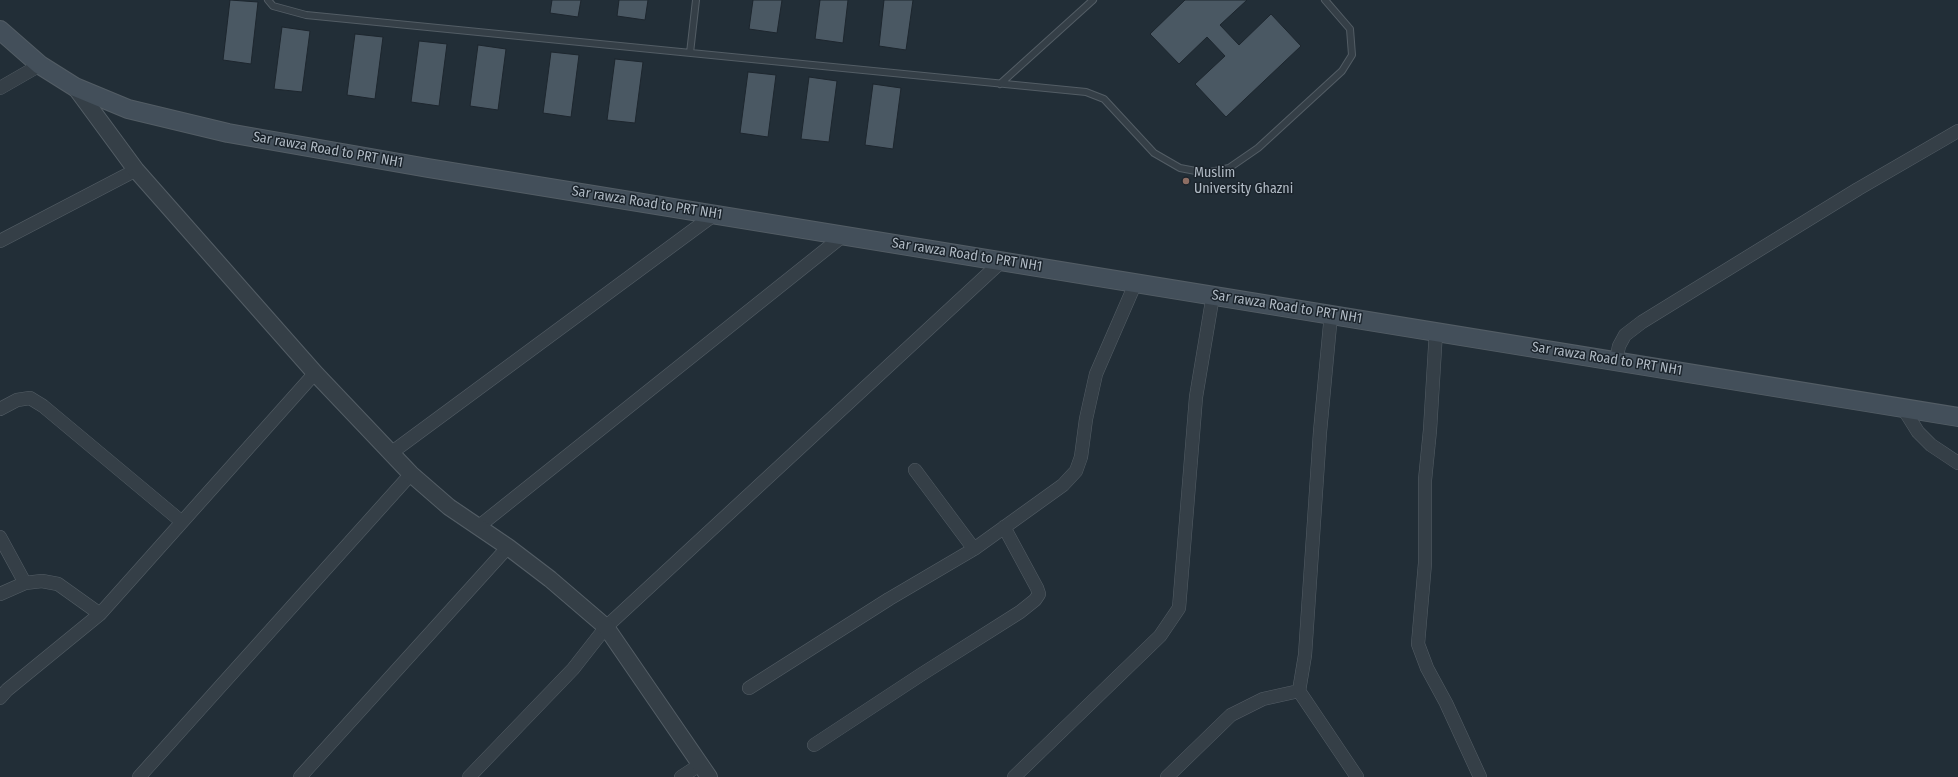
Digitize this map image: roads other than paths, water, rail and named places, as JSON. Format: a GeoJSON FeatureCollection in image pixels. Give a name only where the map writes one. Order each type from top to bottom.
{"type":"FeatureCollection","features":[{"type":"Feature","properties":{"kind":"main road","name":"Sar rawza Road to PRT NH1"},"geometry":{"type":"LineString","coordinates":[[0,30],[40,65],[75,87],[128,109],[228,133],[428,168],[1136,282],[1958,417]]}},
{"type":"Feature","properties":{"kind":"street"},"geometry":{"type":"LineString","coordinates":[[0,88],[40,65]]}},
{"type":"Feature","properties":{"kind":"street"},"geometry":{"type":"LineString","coordinates":[[75,87],[136,170],[314,373],[411,474],[449,508],[508,547],[550,578],[606,627],[705,771],[682,777]]}},
{"type":"Feature","properties":{"kind":"street"},"geometry":{"type":"LineString","coordinates":[[1616,361],[1619,346],[1625,335],[1642,322],[1858,189],[1958,131]]}},
{"type":"Feature","properties":{"kind":"street"},"geometry":{"type":"LineString","coordinates":[[0,241],[136,170]]}},
{"type":"Feature","properties":{"kind":"street"},"geometry":{"type":"LineString","coordinates":[[391,453],[715,214]]}},
{"type":"Feature","properties":{"kind":"street"},"geometry":{"type":"LineString","coordinates":[[478,527],[844,235]]}},
{"type":"Feature","properties":{"kind":"street"},"geometry":{"type":"LineString","coordinates":[[470,777],[573,670],[606,627],[1002,261]]}},
{"type":"Feature","properties":{"kind":"street"},"geometry":{"type":"LineString","coordinates":[[749,688],[889,599],[974,549],[1063,485],[1076,471],[1081,457],[1086,419],[1096,374],[1136,282]]}},
{"type":"Feature","properties":{"kind":"street"},"geometry":{"type":"LineString","coordinates":[[1014,777],[1151,645],[1168,626],[1179,608],[1196,397],[1213,295]]}},
{"type":"Feature","properties":{"kind":"street"},"geometry":{"type":"LineString","coordinates":[[1331,314],[1320,432],[1305,655],[1299,691],[1356,777]]}},
{"type":"Feature","properties":{"kind":"street"},"geometry":{"type":"LineString","coordinates":[[1436,331],[1430,430],[1425,480],[1425,563],[1418,644],[1427,668],[1446,703],[1480,777]]}},
{"type":"Feature","properties":{"kind":"street"},"geometry":{"type":"LineString","coordinates":[[0,698],[7,690],[100,614],[314,373]]}},
{"type":"Feature","properties":{"kind":"street"},"geometry":{"type":"LineString","coordinates":[[0,409],[17,400],[30,398],[43,406],[182,522]]}},
{"type":"Feature","properties":{"kind":"street"},"geometry":{"type":"LineString","coordinates":[[1903,408],[1918,432],[1931,445],[1958,463]]}},
{"type":"Feature","properties":{"kind":"street"},"geometry":{"type":"LineString","coordinates":[[915,470],[974,549]]}},
{"type":"Feature","properties":{"kind":"street"},"geometry":{"type":"LineString","coordinates":[[139,777],[411,474]]}},
{"type":"Feature","properties":{"kind":"street"},"geometry":{"type":"LineString","coordinates":[[814,746],[922,674],[1020,612],[1035,600],[1039,594],[1037,588],[1004,528]]}},
{"type":"Feature","properties":{"kind":"street"},"geometry":{"type":"LineString","coordinates":[[0,537],[25,583]]}},
{"type":"Feature","properties":{"kind":"street"},"geometry":{"type":"LineString","coordinates":[[300,777],[508,547]]}},
{"type":"Feature","properties":{"kind":"street"},"geometry":{"type":"LineString","coordinates":[[0,594],[25,583],[42,581],[58,584],[100,614]]}},
{"type":"Feature","properties":{"kind":"street"},"geometry":{"type":"LineString","coordinates":[[1167,777],[1231,715],[1263,699],[1299,691]]}},
{"type":"Feature","properties":{"kind":"lane"},"geometry":{"type":"LineString","coordinates":[[268,0],[273,6],[306,15],[1086,92],[1104,99],[1154,153],[1180,168],[1206,173],[1228,168],[1264,143],[1342,71],[1352,55],[1350,29],[1325,0]]}},
{"type":"Feature","properties":{"kind":"lane"},"geometry":{"type":"LineString","coordinates":[[690,53],[696,0]]}},
{"type":"Feature","properties":{"kind":"lane"},"geometry":{"type":"LineString","coordinates":[[1000,84],[1093,0]]}},
{"type":"Feature","properties":{"kind":"place","name":"Muslim University Ghazni"},"geometry":{"type":"Point","coordinates":[1186,181]}}]}
